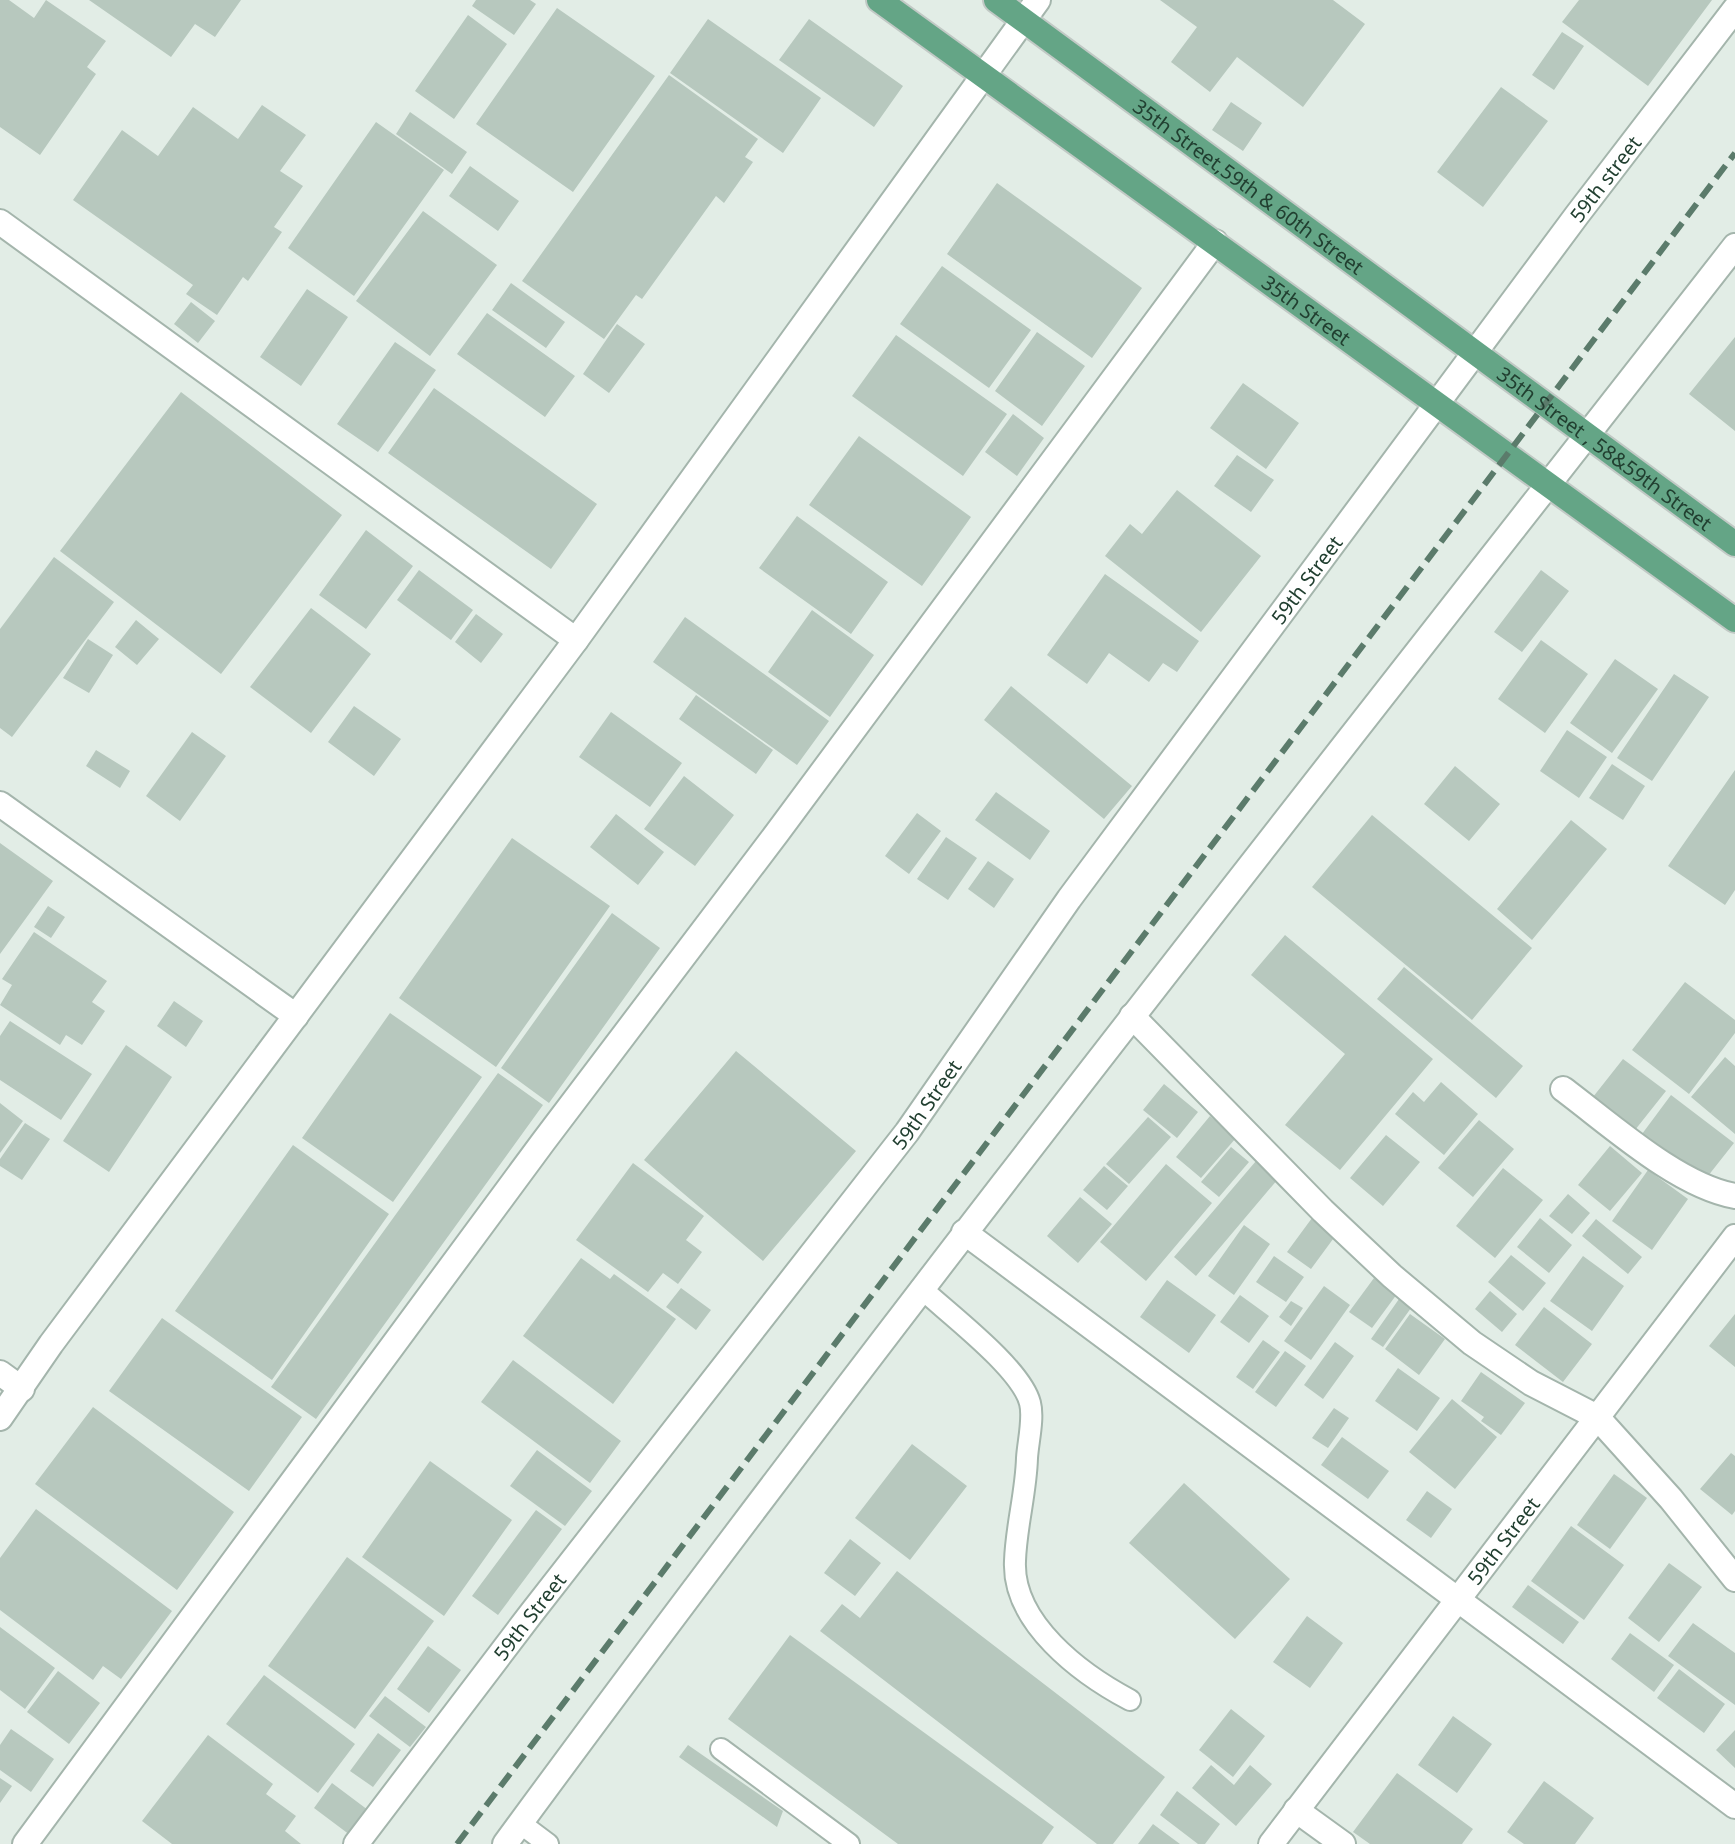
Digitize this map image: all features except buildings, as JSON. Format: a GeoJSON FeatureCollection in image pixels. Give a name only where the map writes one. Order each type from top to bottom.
{"type":"FeatureCollection","features":[{"type":"Feature","properties":{"kind":"main road","name":"35th Street"},"geometry":{"type":"LineString","coordinates":[[879,0],[1735,620]]}},
{"type":"Feature","properties":{"kind":"main road"},"geometry":{"type":"LineString","coordinates":[[996,0],[1024,20]]}},
{"type":"Feature","properties":{"kind":"main road","name":"35th Street,59th & 60th Street"},"geometry":{"type":"LineString","coordinates":[[1024,20],[1476,351]]}},
{"type":"Feature","properties":{"kind":"main road","name":"35th Street , 58&59th Street"},"geometry":{"type":"LineString","coordinates":[[1476,351],[1735,544]]}},
{"type":"Feature","properties":{"kind":"street"},"geometry":{"type":"LineString","coordinates":[[0,1418],[51,1344],[576,640],[1038,0]]}},
{"type":"Feature","properties":{"kind":"street","name":"59th street"},"geometry":{"type":"LineString","coordinates":[[1476,351],[1735,9]]}},
{"type":"Feature","properties":{"kind":"street"},"geometry":{"type":"LineString","coordinates":[[0,222],[576,640]]}},
{"type":"Feature","properties":{"kind":"street"},"geometry":{"type":"LineString","coordinates":[[25,1844],[543,1142],[787,820],[1215,242]]}},
{"type":"Feature","properties":{"kind":"street"},"geometry":{"type":"LineString","coordinates":[[505,1844],[696,1584],[964,1232],[1735,246]]}},
{"type":"Feature","properties":{"kind":"street","name":"59th Street"},"geometry":{"type":"LineString","coordinates":[[356,1844],[530,1615],[907,1132],[1069,899],[1476,351]]}},
{"type":"Feature","properties":{"kind":"street"},"geometry":{"type":"LineString","coordinates":[[0,804],[296,1016]]}},
{"type":"Feature","properties":{"kind":"street"},"geometry":{"type":"LineString","coordinates":[[1132,1016],[1323,1211],[1392,1276],[1472,1343],[1519,1375],[1597,1417],[1671,1499],[1735,1579]]}},
{"type":"Feature","properties":{"kind":"street"},"geometry":{"type":"LineString","coordinates":[[1563,1089],[1681,1175],[1718,1193],[1735,1196]]}},
{"type":"Feature","properties":{"kind":"street"},"geometry":{"type":"LineString","coordinates":[[964,1232],[1735,1806]]}},
{"type":"Feature","properties":{"kind":"street","name":"59th Street"},"geometry":{"type":"LineString","coordinates":[[1271,1844],[1735,1237]]}},
{"type":"Feature","properties":{"kind":"street"},"geometry":{"type":"LineString","coordinates":[[0,1373],[22,1389]]}},
{"type":"Feature","properties":{"kind":"street"},"geometry":{"type":"LineString","coordinates":[[1296,1810],[1343,1844]]}},
{"type":"Feature","properties":{"kind":"lane"},"geometry":{"type":"LineString","coordinates":[[921,1288],[1015,1374],[1030,1403],[1026,1484],[1015,1563],[1019,1597],[1041,1633],[1103,1686],[1130,1700]]}},
{"type":"Feature","properties":{"kind":"lane"},"geometry":{"type":"LineString","coordinates":[[721,1749],[849,1844]]}},
{"type":"Feature","properties":{"kind":"lane"},"geometry":{"type":"LineString","coordinates":[[520,1823],[548,1844]]}},
{"type":"Feature","properties":{"kind":"railway"},"geometry":{"type":"LineString","coordinates":[[457,1844],[1735,153]]}}]}
